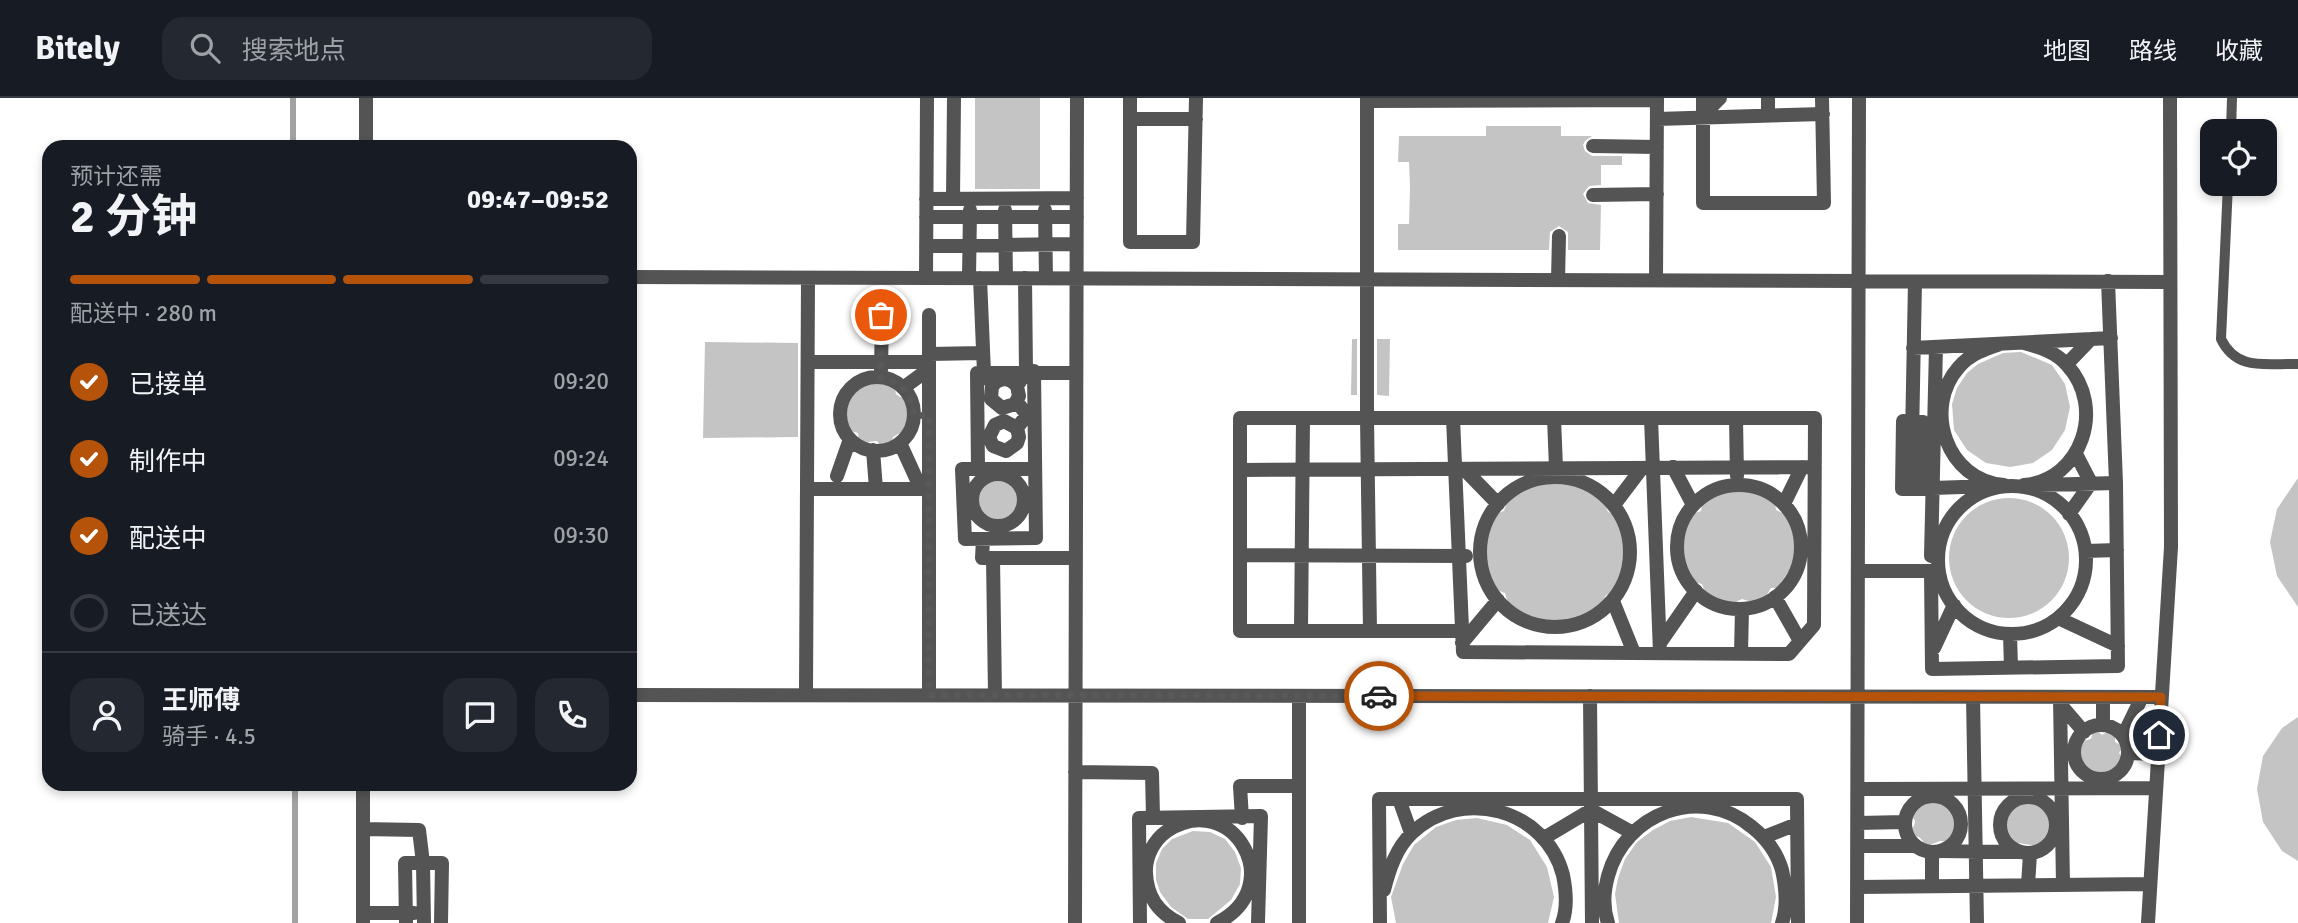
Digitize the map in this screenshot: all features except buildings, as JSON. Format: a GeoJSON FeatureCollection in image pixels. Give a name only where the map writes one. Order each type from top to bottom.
{"type":"FeatureCollection","features":[{"type":"Feature","properties":{"kind":"street"},"geometry":{"type":"LineString","coordinates":[[366,98],[366,140]]}},
{"type":"Feature","properties":{"kind":"street"},"geometry":{"type":"LineString","coordinates":[[926,278],[927,98]]}},
{"type":"Feature","properties":{"kind":"street"},"geometry":{"type":"LineString","coordinates":[[954,98],[954,199]]}},
{"type":"Feature","properties":{"kind":"street"},"geometry":{"type":"LineString","coordinates":[[1075,923],[1077,98]]}},
{"type":"Feature","properties":{"kind":"street"},"geometry":{"type":"LineString","coordinates":[[1130,98],[1130,242],[1193,242],[1196,98]]}},
{"type":"Feature","properties":{"kind":"street"},"geometry":{"type":"LineString","coordinates":[[1703,98],[1703,202],[1824,203],[1822,98]]}},
{"type":"Feature","properties":{"kind":"street"},"geometry":{"type":"LineString","coordinates":[[1702,116],[1720,98]]}},
{"type":"Feature","properties":{"kind":"street"},"geometry":{"type":"LineString","coordinates":[[1768,98],[1768,115]]}},
{"type":"Feature","properties":{"kind":"street"},"geometry":{"type":"LineString","coordinates":[[1813,98],[1823,114]]}},
{"type":"Feature","properties":{"kind":"street"},"geometry":{"type":"LineString","coordinates":[[1857,923],[1859,98]]}},
{"type":"Feature","properties":{"kind":"street"},"geometry":{"type":"LineString","coordinates":[[2148,923],[2149,788],[2158,754],[2171,547],[2170,98]]}},
{"type":"Feature","properties":{"kind":"street"},"geometry":{"type":"LineString","coordinates":[[1370,631],[1367,99],[1657,99],[1656,280]]}},
{"type":"Feature","properties":{"kind":"street"},"geometry":{"type":"LineString","coordinates":[[1657,119],[1823,114]]}},
{"type":"Feature","properties":{"kind":"street"},"geometry":{"type":"LineString","coordinates":[[1130,119],[1196,119]]}},
{"type":"Feature","properties":{"kind":"street"},"geometry":{"type":"LineString","coordinates":[[1593,146],[1657,148]]}},
{"type":"Feature","properties":{"kind":"street"},"geometry":{"type":"LineString","coordinates":[[1593,195],[1657,194]]}},
{"type":"Feature","properties":{"kind":"street"},"geometry":{"type":"LineString","coordinates":[[970,198],[970,246],[984,373],[1032,469]]}},
{"type":"Feature","properties":{"kind":"street"},"geometry":{"type":"LineString","coordinates":[[1005,198],[1006,278]]}},
{"type":"Feature","properties":{"kind":"street"},"geometry":{"type":"LineString","coordinates":[[1045,198],[1046,278]]}},
{"type":"Feature","properties":{"kind":"street"},"geometry":{"type":"LineString","coordinates":[[926,199],[1077,198]]}},
{"type":"Feature","properties":{"kind":"street"},"geometry":{"type":"LineString","coordinates":[[926,217],[1077,217]]}},
{"type":"Feature","properties":{"kind":"street"},"geometry":{"type":"LineString","coordinates":[[1558,280],[1559,236]]}},
{"type":"Feature","properties":{"kind":"street"},"geometry":{"type":"LineString","coordinates":[[926,246],[1076,244]]}},
{"type":"Feature","properties":{"kind":"street"},"geometry":{"type":"LineString","coordinates":[[637,277],[2170,282]]}},
{"type":"Feature","properties":{"kind":"street"},"geometry":{"type":"LineString","coordinates":[[806,695],[808,278]]}},
{"type":"Feature","properties":{"kind":"street"},"geometry":{"type":"LineString","coordinates":[[968,502],[974,490],[976,473],[1003,412],[1030,372],[1026,278]]}},
{"type":"Feature","properties":{"kind":"street"},"geometry":{"type":"LineString","coordinates":[[1936,351],[1931,571],[1932,669],[2118,666],[2116,483],[2108,281]]}},
{"type":"Feature","properties":{"kind":"street"},"geometry":{"type":"LineString","coordinates":[[1912,489],[1915,282]]}},
{"type":"Feature","properties":{"kind":"street"},"geometry":{"type":"LineString","coordinates":[[881,315],[881,378]]}},
{"type":"Feature","properties":{"kind":"street"},"geometry":{"type":"LineString","coordinates":[[929,315],[929,362],[921,415],[929,695]]}},
{"type":"Feature","properties":{"kind":"street"},"geometry":{"type":"LineString","coordinates":[[1913,348],[1936,351],[2000,344],[2111,338]]}},
{"type":"Feature","properties":{"kind":"street"},"geometry":{"type":"LineString","coordinates":[[2067,364],[2091,339]]}},
{"type":"Feature","properties":{"kind":"street"},"geometry":{"type":"LineString","coordinates":[[2000,344],[1977,352],[1958,367],[1946,387],[1940,410],[1943,434],[1953,456],[1970,473],[1991,484],[2015,486],[2042,492],[2064,506],[2079,527],[2086,551],[2085,576],[2075,600],[2058,618],[2036,630],[2010,634],[1986,629],[1965,617],[1954,605],[1941,579],[1938,557],[1943,534],[1957,512],[1971,498],[1992,489],[2015,486],[2038,484],[2060,472],[2076,454],[2085,432],[2087,407],[2080,384],[2067,364],[2047,350],[2024,343]]}},
{"type":"Feature","properties":{"kind":"street"},"geometry":{"type":"LineString","coordinates":[[1936,351],[1958,367]]}},
{"type":"Feature","properties":{"kind":"street"},"geometry":{"type":"LineString","coordinates":[[808,362],[929,362],[983,353]]}},
{"type":"Feature","properties":{"kind":"street"},"geometry":{"type":"LineString","coordinates":[[841,362],[856,385]]}},
{"type":"Feature","properties":{"kind":"street"},"geometry":{"type":"LineString","coordinates":[[903,388],[929,362]]}},
{"type":"Feature","properties":{"kind":"street"},"geometry":{"type":"LineString","coordinates":[[1030,372],[1076,373]]}},
{"type":"Feature","properties":{"kind":"street"},"geometry":{"type":"LineString","coordinates":[[1000,471],[1003,412],[1030,372]]}},
{"type":"Feature","properties":{"kind":"street"},"geometry":{"type":"LineString","coordinates":[[984,373],[977,373],[1003,412],[1034,436]]}},
{"type":"Feature","properties":{"kind":"street"},"geometry":{"type":"LineString","coordinates":[[881,378],[903,388],[921,415],[900,443],[883,451],[859,446],[850,439],[843,428],[841,416],[847,393],[866,379],[881,378]]}},
{"type":"Feature","properties":{"kind":"street"},"geometry":{"type":"LineString","coordinates":[[2087,407],[2113,405]]}},
{"type":"Feature","properties":{"kind":"street"},"geometry":{"type":"LineString","coordinates":[[979,415],[1003,412]]}},
{"type":"Feature","properties":{"kind":"street"},"geometry":{"type":"LineString","coordinates":[[979,415],[1003,412],[1031,415]]}},
{"type":"Feature","properties":{"kind":"street"},"geometry":{"type":"LineString","coordinates":[[979,415],[1003,412],[1031,415]]}},
{"type":"Feature","properties":{"kind":"street"},"geometry":{"type":"LineString","coordinates":[[1031,415],[1034,436],[1030,502],[1036,538],[1033,538]]}},
{"type":"Feature","properties":{"kind":"street"},"geometry":{"type":"LineString","coordinates":[[1453,418],[1460,469],[1460,557],[1462,637],[1463,652],[1634,653],[1660,648],[1788,654],[1814,625],[1808,544],[1808,467],[1815,418],[1736,418],[1651,418],[1554,418],[1453,418],[1240,418],[1240,631],[1370,631],[1462,637],[1498,600]]}},
{"type":"Feature","properties":{"kind":"street"},"geometry":{"type":"LineString","coordinates":[[1301,631],[1303,418]]}},
{"type":"Feature","properties":{"kind":"street"},"geometry":{"type":"LineString","coordinates":[[1554,418],[1556,468]]}},
{"type":"Feature","properties":{"kind":"street"},"geometry":{"type":"LineString","coordinates":[[1651,418],[1648,468],[1657,551],[1660,648]]}},
{"type":"Feature","properties":{"kind":"street"},"geometry":{"type":"LineString","coordinates":[[1736,418],[1737,486]]}},
{"type":"Feature","properties":{"kind":"street"},"geometry":{"type":"LineString","coordinates":[[837,476],[850,439]]}},
{"type":"Feature","properties":{"kind":"street"},"geometry":{"type":"LineString","coordinates":[[900,443],[925,489]]}},
{"type":"Feature","properties":{"kind":"street"},"geometry":{"type":"LineString","coordinates":[[873,450],[876,489]]}},
{"type":"Feature","properties":{"kind":"street"},"geometry":{"type":"LineString","coordinates":[[2076,454],[2091,484]]}},
{"type":"Feature","properties":{"kind":"street"},"geometry":{"type":"LineString","coordinates":[[1935,486],[1953,456]]}},
{"type":"Feature","properties":{"kind":"street"},"geometry":{"type":"LineString","coordinates":[[1673,467],[1693,505]]}},
{"type":"Feature","properties":{"kind":"street"},"geometry":{"type":"LineString","coordinates":[[1240,470],[1808,467]]}},
{"type":"Feature","properties":{"kind":"street"},"geometry":{"type":"LineString","coordinates":[[1784,504],[1808,467]]}},
{"type":"Feature","properties":{"kind":"street"},"geometry":{"type":"LineString","coordinates":[[1614,505],[1648,468]]}},
{"type":"Feature","properties":{"kind":"street"},"geometry":{"type":"LineString","coordinates":[[1030,502],[1018,517],[999,532],[965,539],[968,502],[962,469],[976,473],[1032,469]]}},
{"type":"Feature","properties":{"kind":"street"},"geometry":{"type":"LineString","coordinates":[[1018,484],[1032,469]]}},
{"type":"Feature","properties":{"kind":"street"},"geometry":{"type":"LineString","coordinates":[[1460,469],[1498,504]]}},
{"type":"Feature","properties":{"kind":"street"},"geometry":{"type":"LineString","coordinates":[[1000,471],[1018,484],[1030,502]]}},
{"type":"Feature","properties":{"kind":"street"},"geometry":{"type":"LineString","coordinates":[[1545,477],[1571,478],[1595,488],[1614,505],[1627,528],[1630,553],[1626,579],[1613,601],[1593,617],[1569,626],[1546,626],[1520,619],[1498,600],[1487,586],[1480,563],[1480,539],[1488,516],[1503,498],[1522,484],[1545,477]]}},
{"type":"Feature","properties":{"kind":"street"},"geometry":{"type":"LineString","coordinates":[[1935,486],[2116,483]]}},
{"type":"Feature","properties":{"kind":"street"},"geometry":{"type":"LineString","coordinates":[[2069,514],[2091,484]]}},
{"type":"Feature","properties":{"kind":"street"},"geometry":{"type":"LineString","coordinates":[[1730,485],[1749,486],[1768,492],[1784,504],[1808,544],[1794,577],[1781,593],[1765,604],[1742,609],[1724,607],[1704,599],[1689,585],[1679,566],[1676,544],[1681,523],[1693,505],[1709,492],[1730,485]]}},
{"type":"Feature","properties":{"kind":"street"},"geometry":{"type":"LineString","coordinates":[[1935,486],[1957,512]]}},
{"type":"Feature","properties":{"kind":"street"},"geometry":{"type":"LineString","coordinates":[[807,489],[925,489]]}},
{"type":"Feature","properties":{"kind":"street"},"geometry":{"type":"LineString","coordinates":[[968,502],[979,518],[999,532],[1033,538]]}},
{"type":"Feature","properties":{"kind":"street"},"geometry":{"type":"LineString","coordinates":[[1018,517],[1033,538]]}},
{"type":"Feature","properties":{"kind":"street"},"geometry":{"type":"LineString","coordinates":[[979,518],[975,539],[982,558],[1076,558]]}},
{"type":"Feature","properties":{"kind":"street"},"geometry":{"type":"LineString","coordinates":[[1630,553],[1677,551]]}},
{"type":"Feature","properties":{"kind":"street"},"geometry":{"type":"LineString","coordinates":[[2086,551],[2117,551]]}},
{"type":"Feature","properties":{"kind":"street"},"geometry":{"type":"LineString","coordinates":[[1240,555],[1460,557],[1480,554]]}},
{"type":"Feature","properties":{"kind":"street"},"geometry":{"type":"LineString","coordinates":[[993,558],[995,695]]}},
{"type":"Feature","properties":{"kind":"street"},"geometry":{"type":"LineString","coordinates":[[1858,571],[1931,571]]}},
{"type":"Feature","properties":{"kind":"street"},"geometry":{"type":"LineString","coordinates":[[1660,648],[1696,591]]}},
{"type":"Feature","properties":{"kind":"street"},"geometry":{"type":"LineString","coordinates":[[1775,597],[1800,641]]}},
{"type":"Feature","properties":{"kind":"street"},"geometry":{"type":"LineString","coordinates":[[1613,601],[1634,653]]}},
{"type":"Feature","properties":{"kind":"street"},"geometry":{"type":"LineString","coordinates":[[1932,653],[1954,605]]}},
{"type":"Feature","properties":{"kind":"street"},"geometry":{"type":"LineString","coordinates":[[1741,653],[1742,609]]}},
{"type":"Feature","properties":{"kind":"street"},"geometry":{"type":"LineString","coordinates":[[2058,618],[2118,646]]}},
{"type":"Feature","properties":{"kind":"street"},"geometry":{"type":"LineString","coordinates":[[1546,626],[1547,652]]}},
{"type":"Feature","properties":{"kind":"street"},"geometry":{"type":"LineString","coordinates":[[2010,634],[2011,668]]}},
{"type":"Feature","properties":{"kind":"street"},"geometry":{"type":"LineString","coordinates":[[637,695],[1973,697],[2060,700],[2161,697]]}},
{"type":"Feature","properties":{"kind":"street"},"geometry":{"type":"LineString","coordinates":[[1299,696],[1299,923]]}},
{"type":"Feature","properties":{"kind":"street"},"geometry":{"type":"LineString","coordinates":[[1590,696],[1591,804],[1598,888],[1608,923]]}},
{"type":"Feature","properties":{"kind":"street"},"geometry":{"type":"LineString","coordinates":[[1936,852],[1956,841],[1968,823],[1977,787],[1973,697]]}},
{"type":"Feature","properties":{"kind":"street"},"geometry":{"type":"LineString","coordinates":[[2103,725],[2104,697]]}},
{"type":"Feature","properties":{"kind":"street"},"geometry":{"type":"LineString","coordinates":[[2123,736],[2142,697]]}},
{"type":"Feature","properties":{"kind":"street"},"geometry":{"type":"LineString","coordinates":[[2060,700],[2084,732]]}},
{"type":"Feature","properties":{"kind":"street"},"geometry":{"type":"LineString","coordinates":[[2060,700],[2068,751],[2060,788],[2063,885]]}},
{"type":"Feature","properties":{"kind":"street"},"geometry":{"type":"LineString","coordinates":[[2068,751],[2091,727],[2103,725],[2117,730],[2123,736],[2129,753],[2123,769],[2099,784]]}},
{"type":"Feature","properties":{"kind":"street"},"geometry":{"type":"LineString","coordinates":[[2068,751],[2082,771],[2099,784]]}},
{"type":"Feature","properties":{"kind":"street"},"geometry":{"type":"LineString","coordinates":[[2129,753],[2158,754]]}},
{"type":"Feature","properties":{"kind":"street"},"geometry":{"type":"LineString","coordinates":[[2123,769],[2149,788]]}},
{"type":"Feature","properties":{"kind":"street"},"geometry":{"type":"LineString","coordinates":[[2049,806],[2060,788],[2082,771]]}},
{"type":"Feature","properties":{"kind":"street"},"geometry":{"type":"LineString","coordinates":[[1075,772],[1152,774],[1149,817],[1157,841]]}},
{"type":"Feature","properties":{"kind":"street"},"geometry":{"type":"LineString","coordinates":[[1858,789],[1931,792],[1977,787],[2030,793],[2099,784],[2149,788]]}},
{"type":"Feature","properties":{"kind":"street"},"geometry":{"type":"LineString","coordinates":[[1247,817],[1240,786],[1299,786]]}},
{"type":"Feature","properties":{"kind":"street"},"geometry":{"type":"LineString","coordinates":[[1955,807],[1977,787]]}},
{"type":"Feature","properties":{"kind":"street"},"geometry":{"type":"LineString","coordinates":[[1977,787],[2006,808]]}},
{"type":"Feature","properties":{"kind":"street"},"geometry":{"type":"LineString","coordinates":[[363,791],[363,918],[406,918],[442,918],[442,863],[405,863],[406,918]]}},
{"type":"Feature","properties":{"kind":"street"},"geometry":{"type":"LineString","coordinates":[[1931,792],[1955,807],[1968,823],[1976,853],[1977,923]]}},
{"type":"Feature","properties":{"kind":"street"},"geometry":{"type":"LineString","coordinates":[[1915,846],[1909,838],[1905,822],[1908,811],[1931,792]]}},
{"type":"Feature","properties":{"kind":"street"},"geometry":{"type":"LineString","coordinates":[[2030,793],[2049,806],[2059,823]]}},
{"type":"Feature","properties":{"kind":"street"},"geometry":{"type":"LineString","coordinates":[[2030,793],[2006,808],[2000,823],[2005,842],[2030,853]]}},
{"type":"Feature","properties":{"kind":"street"},"geometry":{"type":"LineString","coordinates":[[1380,923],[1379,799],[1591,804],[1797,799],[1792,888],[1782,923]]}},
{"type":"Feature","properties":{"kind":"street"},"geometry":{"type":"LineString","coordinates":[[1399,799],[1411,833]]}},
{"type":"Feature","properties":{"kind":"street"},"geometry":{"type":"LineString","coordinates":[[1388,923],[1384,889],[1393,859],[1411,833],[1437,815],[1475,803],[1522,820],[1544,838],[1559,862],[1566,889],[1562,923]]}},
{"type":"Feature","properties":{"kind":"street"},"geometry":{"type":"LineString","coordinates":[[1592,923],[1598,888],[1613,858],[1631,832],[1657,814],[1695,803],[1742,819],[1764,837],[1792,888],[1798,923]]}},
{"type":"Feature","properties":{"kind":"street"},"geometry":{"type":"LineString","coordinates":[[1591,804],[1631,832]]}},
{"type":"Feature","properties":{"kind":"street"},"geometry":{"type":"LineString","coordinates":[[1544,838],[1591,804]]}},
{"type":"Feature","properties":{"kind":"street"},"geometry":{"type":"LineString","coordinates":[[1140,923],[1142,867],[1139,818],[1261,816],[1256,872],[1258,923]]}},
{"type":"Feature","properties":{"kind":"street"},"geometry":{"type":"LineString","coordinates":[[1230,830],[1247,817]]}},
{"type":"Feature","properties":{"kind":"street"},"geometry":{"type":"LineString","coordinates":[[1179,923],[1165,915],[1155,904],[1146,885],[1142,867],[1162,835],[1195,818],[1230,830],[1240,840],[1256,872],[1234,919],[1217,923]]}},
{"type":"Feature","properties":{"kind":"street"},"geometry":{"type":"LineString","coordinates":[[1858,823],[1905,822]]}},
{"type":"Feature","properties":{"kind":"street"},"geometry":{"type":"LineString","coordinates":[[1968,823],[2000,823]]}},
{"type":"Feature","properties":{"kind":"street"},"geometry":{"type":"LineString","coordinates":[[2030,853],[2052,841],[2059,823]]}},
{"type":"Feature","properties":{"kind":"street"},"geometry":{"type":"LineString","coordinates":[[1764,837],[1797,824]]}},
{"type":"Feature","properties":{"kind":"street"},"geometry":{"type":"LineString","coordinates":[[363,829],[419,830],[424,863],[424,918]]}},
{"type":"Feature","properties":{"kind":"street"},"geometry":{"type":"LineString","coordinates":[[1858,846],[1915,846],[1936,852],[1976,853],[2063,851]]}},
{"type":"Feature","properties":{"kind":"street"},"geometry":{"type":"LineString","coordinates":[[1932,886],[1936,852]]}},
{"type":"Feature","properties":{"kind":"street"},"geometry":{"type":"LineString","coordinates":[[2028,885],[2030,853]]}},
{"type":"Feature","properties":{"kind":"street"},"geometry":{"type":"LineString","coordinates":[[405,884],[442,882]]}},
{"type":"Feature","properties":{"kind":"street"},"geometry":{"type":"LineString","coordinates":[[1857,887],[2150,884]]}},
{"type":"Feature","properties":{"kind":"street"},"geometry":{"type":"LineString","coordinates":[[1566,889],[1598,888]]}},
{"type":"Feature","properties":{"kind":"street"},"geometry":{"type":"LineString","coordinates":[[1145,923],[1155,904]]}},
{"type":"Feature","properties":{"kind":"lane"},"geometry":{"type":"LineString","coordinates":[[2231,119],[2232,98]]}},
{"type":"Feature","properties":{"kind":"lane"},"geometry":{"type":"LineString","coordinates":[[2227,196],[2221,339],[2237,360],[2298,364]]}},
{"type":"Feature","properties":{"kind":"waterway"},"geometry":{"type":"LineString","coordinates":[[293,98],[293,140]]}},
{"type":"Feature","properties":{"kind":"waterway"},"geometry":{"type":"LineString","coordinates":[[295,791],[295,923]]}},
{"type":"Feature","properties":{"kind":"way so far"},"geometry":{"type":"LineString","coordinates":[[881,315],[881,378],[903,388],[914,406],[914,416],[929,415],[929,695],[1379,696]]}},
{"type":"Feature","properties":{"kind":"route"},"geometry":{"type":"LineString","coordinates":[[1379,696],[2161,697],[2159,735]]}}]}
